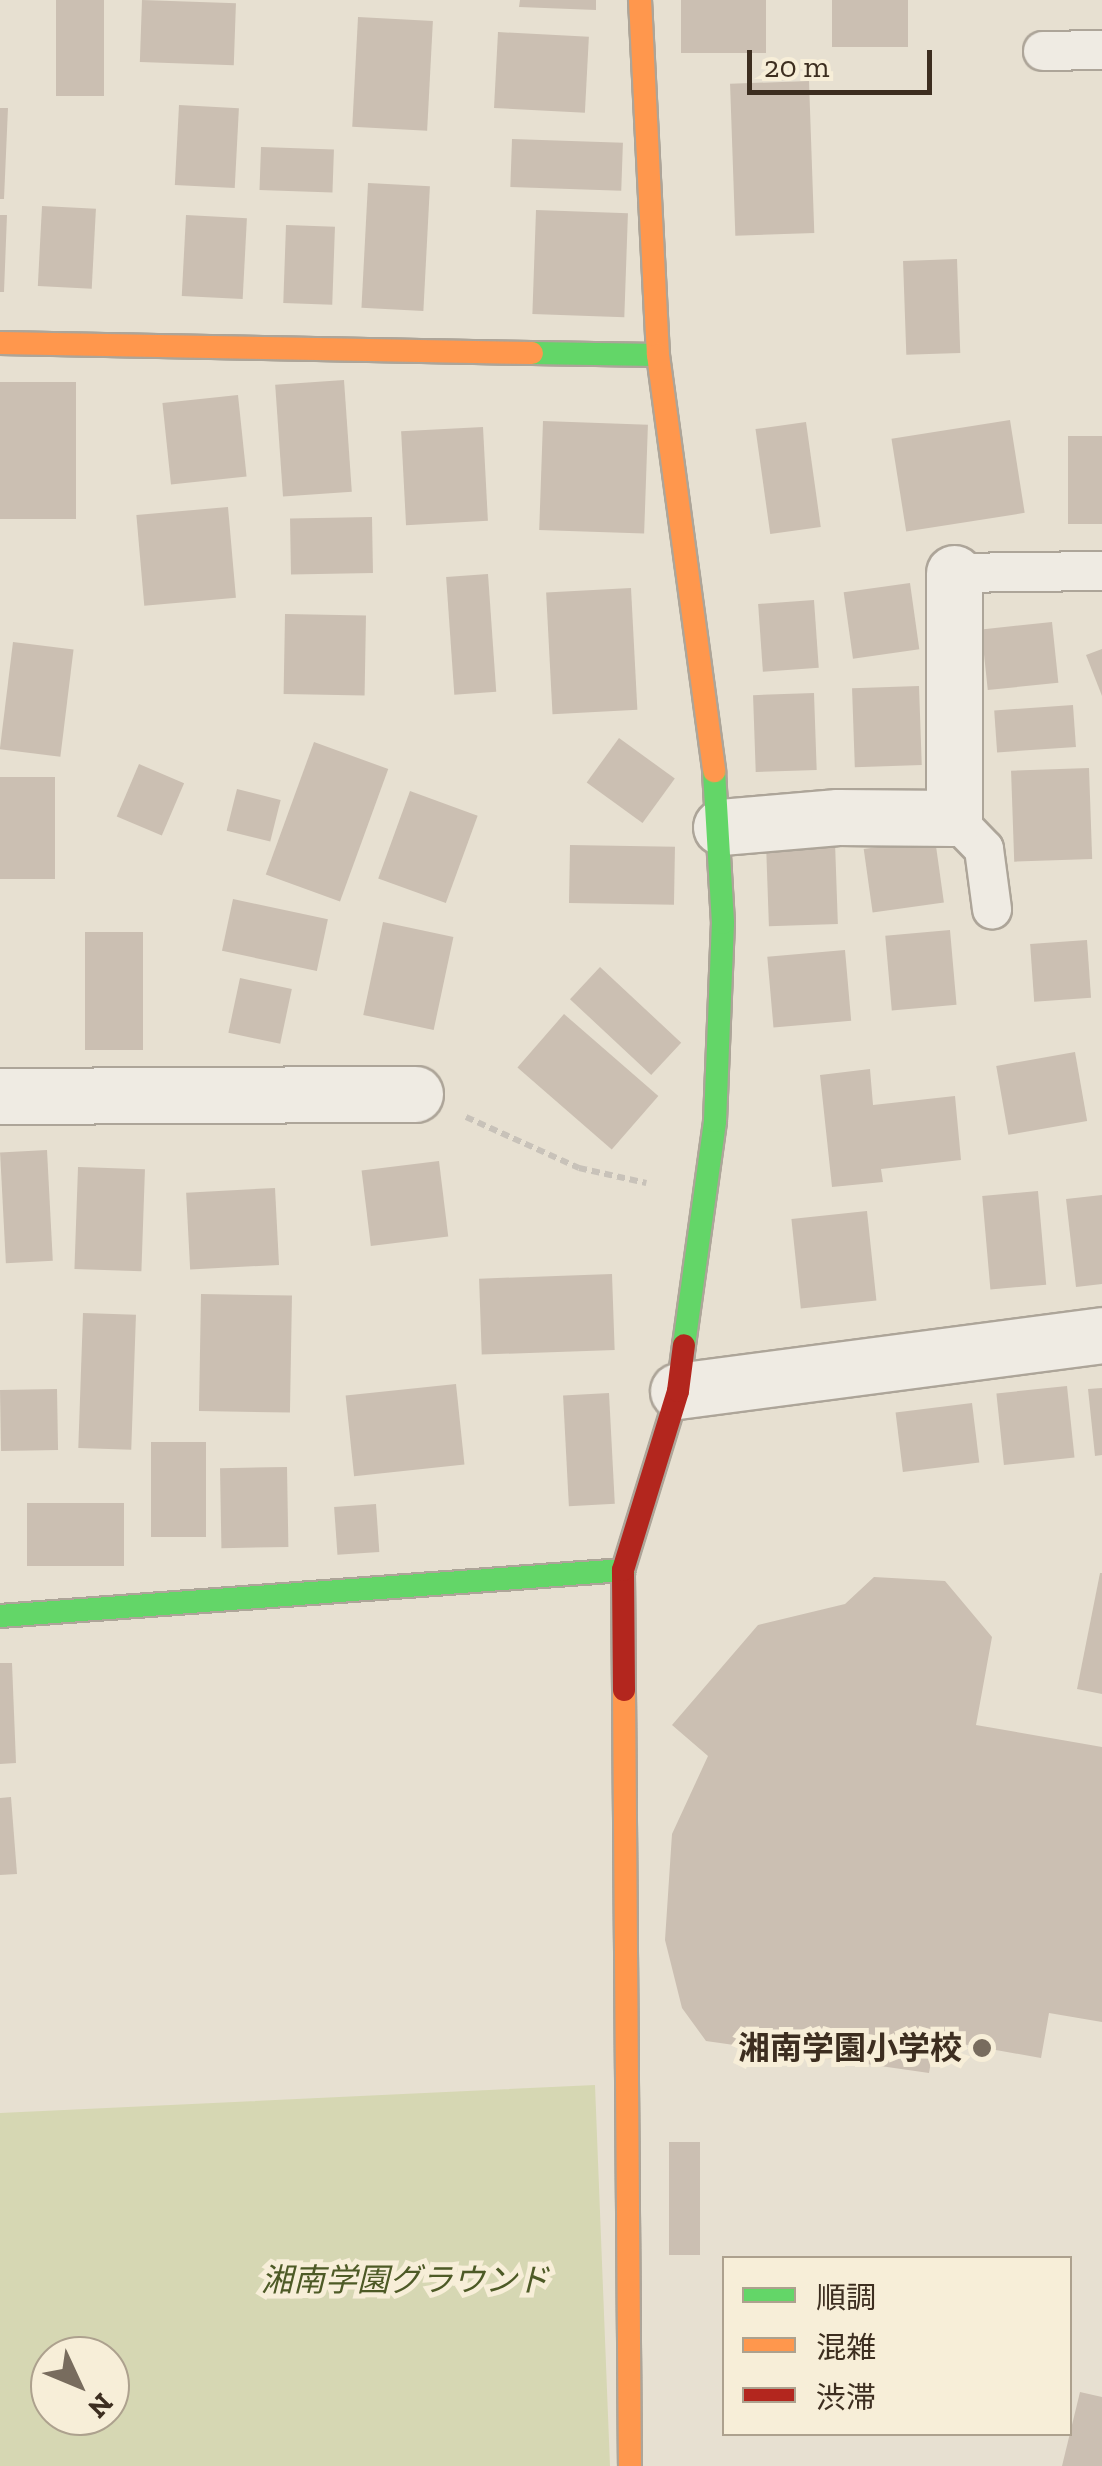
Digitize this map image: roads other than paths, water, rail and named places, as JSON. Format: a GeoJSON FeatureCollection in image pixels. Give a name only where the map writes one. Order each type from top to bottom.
{"type":"FeatureCollection","features":[{"type":"Feature","properties":{"kind":"street"},"geometry":{"type":"LineString","coordinates":[[630,2466],[624,1570],[678,1391],[715,1121],[721,827],[658,354],[640,0]]}},
{"type":"Feature","properties":{"kind":"street"},"geometry":{"type":"LineString","coordinates":[[0,342],[658,354]]}},
{"type":"Feature","properties":{"kind":"street"},"geometry":{"type":"LineString","coordinates":[[721,827],[838,817],[954,818],[954,573]]}},
{"type":"Feature","properties":{"kind":"street"},"geometry":{"type":"LineString","coordinates":[[0,1096],[415,1094]]}},
{"type":"Feature","properties":{"kind":"street"},"geometry":{"type":"LineString","coordinates":[[678,1391],[1102,1335]]}},
{"type":"Feature","properties":{"kind":"street"},"geometry":{"type":"LineString","coordinates":[[0,1616],[624,1570]]}},
{"type":"Feature","properties":{"kind":"lane"},"geometry":{"type":"LineString","coordinates":[[1044,51],[1102,50]]}},
{"type":"Feature","properties":{"kind":"lane"},"geometry":{"type":"LineString","coordinates":[[954,573],[1102,571]]}},
{"type":"Feature","properties":{"kind":"lane"},"geometry":{"type":"LineString","coordinates":[[954,818],[984,848],[992,909]]}},
{"type":"Feature","properties":{"kind":"place","name":"湘南学園小学校"},"geometry":{"type":"Point","coordinates":[982,2048]}},
{"type":"Feature","properties":{"kind":"park label","name":"湘南学園グラウンド"},"geometry":{"type":"Point","coordinates":[405,2280]}}]}
